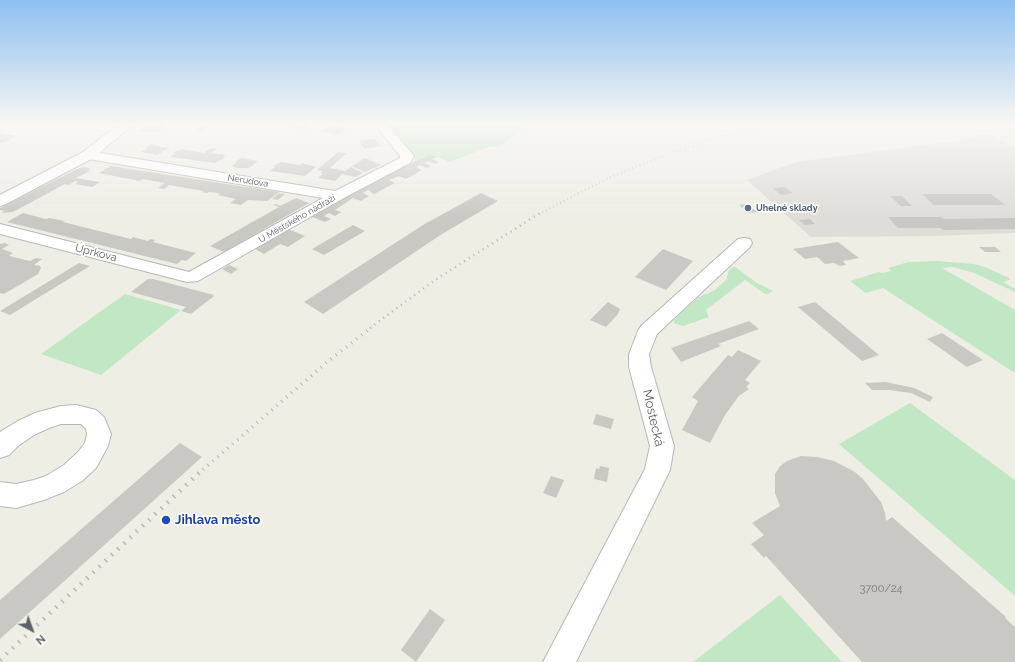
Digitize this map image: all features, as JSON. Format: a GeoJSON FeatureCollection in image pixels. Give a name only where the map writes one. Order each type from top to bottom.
{"type":"FeatureCollection","features":[{"type":"Feature","properties":{"kind":"street","name":"Nerudova"},"geometry":{"type":"LineString","coordinates":[[88,155],[337,196]]}},
{"type":"Feature","properties":{"kind":"street"},"geometry":{"type":"LineString","coordinates":[[0,201],[88,155]]}},
{"type":"Feature","properties":{"kind":"street","name":"U Městského nádraží"},"geometry":{"type":"LineString","coordinates":[[192,277],[337,196],[402,162],[405,160],[407,156],[406,155]]}},
{"type":"Feature","properties":{"kind":"street","name":"Úprkova"},"geometry":{"type":"LineString","coordinates":[[0,229],[187,277],[192,277]]}},
{"type":"Feature","properties":{"kind":"street","name":"Mostecká"},"geometry":{"type":"LineString","coordinates":[[559,662],[657,470],[662,446],[640,367],[639,354],[648,331],[744,243]]}},
{"type":"Feature","properties":{"kind":"street"},"geometry":{"type":"LineString","coordinates":[[0,495],[16,496],[36,492],[55,484],[73,473],[87,460],[96,446],[99,434],[96,424],[88,418],[76,414],[61,415],[43,420],[5,436]]}},
{"type":"Feature","properties":{"kind":"shaded area"},"geometry":{"type":"Polygon","coordinates":[[[850,155],[1015,155],[1015,233],[935,236],[811,237],[747,180],[796,162],[850,155]]]}},
{"type":"Feature","properties":{"kind":"green space"},"geometry":{"type":"Polygon","coordinates":[[[412,155],[428,155],[416,160],[412,155]]]}},
{"type":"Feature","properties":{"kind":"green space"},"geometry":{"type":"Polygon","coordinates":[[[432,155],[468,155],[449,162],[432,155]]]}},
{"type":"Feature","properties":{"kind":"green space"},"geometry":{"type":"Polygon","coordinates":[[[937,261],[974,264],[985,267],[1011,279],[1003,282],[1015,289],[1015,292],[974,273],[953,267],[942,268],[1015,310],[1015,373],[883,288],[866,293],[850,281],[879,272],[882,273],[891,271],[889,268],[908,262],[937,261]]]}},
{"type":"Feature","properties":{"kind":"green space"},"geometry":{"type":"Polygon","coordinates":[[[734,266],[757,283],[773,291],[765,294],[745,280],[706,310],[709,317],[683,326],[674,323],[674,320],[699,297],[715,290],[726,280],[729,270],[734,266]]]}},
{"type":"Feature","properties":{"kind":"green space"},"geometry":{"type":"Polygon","coordinates":[[[125,294],[181,310],[101,375],[41,354],[125,294]]]}},
{"type":"Feature","properties":{"kind":"green space"},"geometry":{"type":"Polygon","coordinates":[[[910,403],[1015,480],[1015,596],[839,444],[910,403]]]}},
{"type":"Feature","properties":{"kind":"green space"},"geometry":{"type":"Polygon","coordinates":[[[780,595],[842,662],[693,662],[780,595]]]}},
{"type":"Feature","properties":{"kind":"building"},"geometry":{"type":"Polygon","coordinates":[[[173,155],[226,155],[222,158],[225,158],[215,163],[170,157],[173,155]]]}},
{"type":"Feature","properties":{"kind":"building"},"geometry":{"type":"Polygon","coordinates":[[[335,155],[345,155],[330,168],[345,171],[351,167],[363,173],[355,177],[342,174],[335,181],[318,178],[323,174],[321,173],[322,171],[317,170],[335,155]]]}},
{"type":"Feature","properties":{"kind":"building"},"geometry":{"type":"Polygon","coordinates":[[[428,155],[437,157],[432,159],[439,162],[435,164],[428,161],[424,163],[431,166],[427,168],[420,165],[416,167],[422,170],[406,179],[399,176],[389,180],[395,183],[374,194],[368,190],[363,193],[369,196],[361,201],[353,198],[335,210],[341,212],[335,216],[329,213],[324,216],[331,219],[325,222],[310,216],[350,192],[428,155]]]}},
{"type":"Feature","properties":{"kind":"building"},"geometry":{"type":"Polygon","coordinates":[[[242,158],[258,161],[249,168],[237,168],[232,166],[237,162],[235,161],[242,158]]]}},
{"type":"Feature","properties":{"kind":"building"},"geometry":{"type":"Polygon","coordinates":[[[365,158],[381,165],[365,172],[352,166],[365,158]]]}},
{"type":"Feature","properties":{"kind":"building"},"geometry":{"type":"Polygon","coordinates":[[[281,162],[300,165],[302,163],[316,167],[305,176],[270,171],[276,166],[273,166],[281,162]]]}},
{"type":"Feature","properties":{"kind":"building"},"geometry":{"type":"Polygon","coordinates":[[[111,166],[279,192],[267,201],[248,200],[241,205],[230,203],[236,199],[218,195],[220,193],[207,193],[202,192],[204,191],[169,185],[164,189],[158,188],[165,183],[142,179],[140,181],[99,173],[111,166]]]}},
{"type":"Feature","properties":{"kind":"building"},"geometry":{"type":"Polygon","coordinates":[[[84,167],[91,169],[87,171],[90,171],[76,178],[100,182],[92,187],[75,184],[78,182],[75,181],[69,185],[65,184],[13,212],[1,213],[5,211],[0,210],[0,208],[77,169],[84,167]]]}},
{"type":"Feature","properties":{"kind":"building"},"geometry":{"type":"Polygon","coordinates":[[[785,187],[793,193],[781,195],[773,188],[785,187]]]}},
{"type":"Feature","properties":{"kind":"building"},"geometry":{"type":"Polygon","coordinates":[[[279,193],[285,194],[278,200],[272,199],[279,193]]]}},
{"type":"Feature","properties":{"kind":"building"},"geometry":{"type":"Polygon","coordinates":[[[481,193],[498,201],[442,234],[323,314],[304,302],[423,225],[481,193]]]}},
{"type":"Feature","properties":{"kind":"building"},"geometry":{"type":"Polygon","coordinates":[[[922,194],[991,194],[1005,205],[934,205],[922,194]]]}},
{"type":"Feature","properties":{"kind":"building"},"geometry":{"type":"Polygon","coordinates":[[[890,196],[902,196],[912,206],[901,206],[890,196]]]}},
{"type":"Feature","properties":{"kind":"building"},"geometry":{"type":"Polygon","coordinates":[[[296,198],[309,203],[224,252],[210,246],[279,207],[273,205],[276,204],[280,206],[296,198]]]}},
{"type":"Feature","properties":{"kind":"building"},"geometry":{"type":"Polygon","coordinates":[[[747,204],[757,212],[748,213],[739,205],[747,204]]]}},
{"type":"Feature","properties":{"kind":"building"},"geometry":{"type":"Polygon","coordinates":[[[23,213],[46,219],[49,218],[65,221],[63,222],[131,239],[133,237],[148,241],[150,239],[155,240],[153,242],[196,253],[186,261],[182,260],[177,264],[7,222],[23,213]]]}},
{"type":"Feature","properties":{"kind":"building"},"geometry":{"type":"Polygon","coordinates":[[[888,217],[941,217],[944,219],[1015,218],[1015,229],[943,230],[940,228],[898,228],[888,217]]]}},
{"type":"Feature","properties":{"kind":"building"},"geometry":{"type":"Polygon","coordinates":[[[810,219],[815,224],[805,225],[799,220],[810,219]]]}},
{"type":"Feature","properties":{"kind":"building"},"geometry":{"type":"Polygon","coordinates":[[[353,225],[365,231],[324,255],[312,249],[353,225]]]}},
{"type":"Feature","properties":{"kind":"building"},"geometry":{"type":"Polygon","coordinates":[[[288,229],[305,236],[288,247],[280,244],[264,254],[255,249],[288,229]]]}},
{"type":"Feature","properties":{"kind":"building"},"geometry":{"type":"Polygon","coordinates":[[[838,242],[859,258],[843,261],[846,265],[840,266],[834,263],[825,264],[817,257],[805,259],[793,249],[838,242]]]}},
{"type":"Feature","properties":{"kind":"building"},"geometry":{"type":"Polygon","coordinates":[[[5,243],[9,245],[2,249],[13,253],[9,256],[30,261],[36,258],[42,259],[34,265],[40,266],[41,268],[38,274],[4,294],[0,293],[0,244],[5,243]]]}},
{"type":"Feature","properties":{"kind":"building"},"geometry":{"type":"Polygon","coordinates":[[[979,247],[995,247],[1001,252],[985,252],[979,247]]]}},
{"type":"Feature","properties":{"kind":"building"},"geometry":{"type":"Polygon","coordinates":[[[663,249],[693,261],[666,290],[635,277],[663,249]]]}},
{"type":"Feature","properties":{"kind":"building"},"geometry":{"type":"Polygon","coordinates":[[[79,263],[90,266],[10,315],[0,311],[79,263]]]}},
{"type":"Feature","properties":{"kind":"building"},"geometry":{"type":"Polygon","coordinates":[[[229,265],[238,269],[231,274],[222,269],[229,265]]]}},
{"type":"Feature","properties":{"kind":"building"},"geometry":{"type":"Polygon","coordinates":[[[148,279],[153,279],[214,296],[191,314],[181,311],[186,307],[131,292],[148,279]]]}},
{"type":"Feature","properties":{"kind":"building"},"geometry":{"type":"Polygon","coordinates":[[[608,302],[620,309],[618,314],[606,327],[590,320],[608,302]]]}},
{"type":"Feature","properties":{"kind":"building"},"geometry":{"type":"Polygon","coordinates":[[[815,302],[879,355],[862,361],[798,307],[815,302]]]}},
{"type":"Feature","properties":{"kind":"building"},"geometry":{"type":"Polygon","coordinates":[[[749,321],[759,329],[718,344],[721,346],[681,362],[671,348],[749,321]]]}},
{"type":"Feature","properties":{"kind":"building"},"geometry":{"type":"Polygon","coordinates":[[[942,333],[983,360],[967,367],[927,339],[942,333]]]}},
{"type":"Feature","properties":{"kind":"building"},"geometry":{"type":"Polygon","coordinates":[[[738,350],[761,361],[745,380],[750,383],[746,387],[749,389],[739,396],[725,415],[710,443],[682,430],[698,401],[692,397],[728,355],[732,357],[738,350]]]}},
{"type":"Feature","properties":{"kind":"building"},"geometry":{"type":"Polygon","coordinates":[[[886,382],[914,388],[933,397],[930,402],[911,393],[889,390],[872,390],[865,383],[886,382]]]}},
{"type":"Feature","properties":{"kind":"building"},"geometry":{"type":"Polygon","coordinates":[[[596,414],[614,419],[611,429],[593,424],[596,414]]]}},
{"type":"Feature","properties":{"kind":"building"},"geometry":{"type":"Polygon","coordinates":[[[180,443],[202,457],[0,639],[0,600],[180,443]]]}},
{"type":"Feature","properties":{"kind":"building"},"geometry":{"type":"Polygon","coordinates":[[[801,456],[817,457],[834,461],[855,472],[863,479],[881,502],[886,521],[892,517],[1006,617],[1005,618],[1015,627],[1015,662],[862,662],[766,556],[764,558],[751,544],[764,535],[752,523],[780,506],[775,493],[775,474],[780,466],[787,461],[801,456]]]}},
{"type":"Feature","properties":{"kind":"building"},"geometry":{"type":"Polygon","coordinates":[[[600,466],[609,468],[607,482],[594,479],[596,468],[599,469],[600,466]]]}},
{"type":"Feature","properties":{"kind":"building"},"geometry":{"type":"Polygon","coordinates":[[[551,476],[564,480],[556,498],[543,493],[551,476]]]}},
{"type":"Feature","properties":{"kind":"building"},"geometry":{"type":"Polygon","coordinates":[[[430,609],[445,620],[416,662],[401,650],[430,609]]]}},
{"type":"Feature","properties":{"kind":"railway"},"geometry":{"type":"LineString","coordinates":[[539,214],[608,178],[666,155]]}},
{"type":"Feature","properties":{"kind":"railway"},"geometry":{"type":"LineString","coordinates":[[370,328],[435,280],[540,213]]}},
{"type":"Feature","properties":{"kind":"railway"},"geometry":{"type":"LineString","coordinates":[[198,474],[326,363],[372,327]]}},
{"type":"Feature","properties":{"kind":"railway"},"geometry":{"type":"LineString","coordinates":[[0,660],[199,473]]}},
{"type":"Feature","properties":{"kind":"place","name":"Uhelné sklady"},"geometry":{"type":"Point","coordinates":[748,208]}},
{"type":"Feature","properties":{"kind":"place","name":"Jihlava město"},"geometry":{"type":"Point","coordinates":[166,520]}}]}
